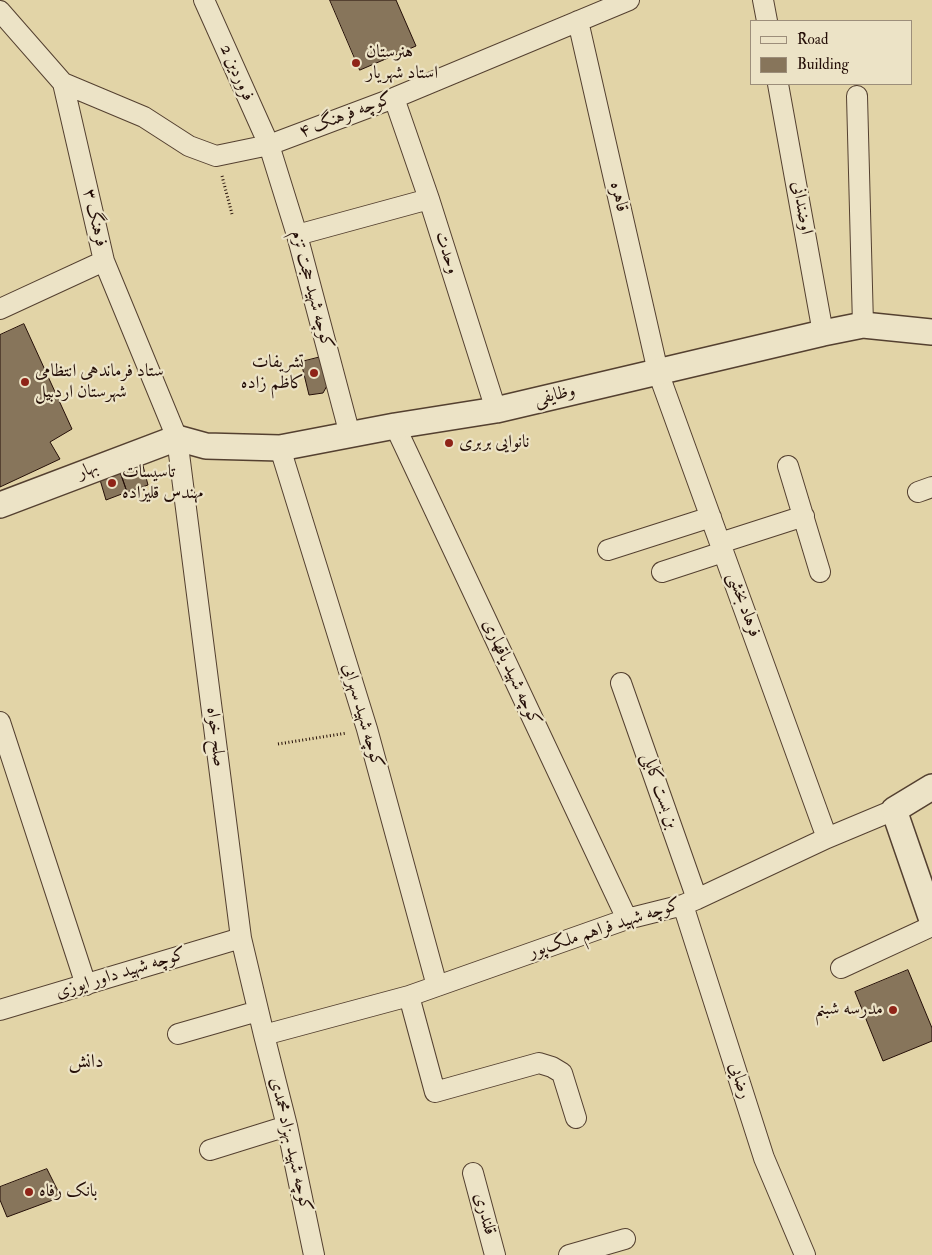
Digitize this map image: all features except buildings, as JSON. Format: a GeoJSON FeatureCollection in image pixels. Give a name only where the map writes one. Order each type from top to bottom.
{"type":"FeatureCollection","features":[{"type":"Feature","properties":{"kind":"street","name":"فروردین 2"},"geometry":{"type":"LineString","coordinates":[[204,0],[269,145]]}},
{"type":"Feature","properties":{"kind":"street","name":"کوچه فرهنگ ۴"},"geometry":{"type":"LineString","coordinates":[[216,156],[269,145],[394,98],[629,0]]}},
{"type":"Feature","properties":{"kind":"street"},"geometry":{"type":"LineString","coordinates":[[763,0],[767,20]]}},
{"type":"Feature","properties":{"kind":"street","name":"فرهنگ ۳"},"geometry":{"type":"LineString","coordinates":[[0,11],[63,83],[104,261],[177,438]]}},
{"type":"Feature","properties":{"kind":"street","name":"قاهره"},"geometry":{"type":"LineString","coordinates":[[578,21],[658,372]]}},
{"type":"Feature","properties":{"kind":"street"},"geometry":{"type":"LineString","coordinates":[[63,83],[144,117],[189,146],[216,156]]}},
{"type":"Feature","properties":{"kind":"street","name":"اوضندانی"},"geometry":{"type":"LineString","coordinates":[[778,85],[823,333]]}},
{"type":"Feature","properties":{"kind":"street"},"geometry":{"type":"LineString","coordinates":[[857,96],[862,325]]}},
{"type":"Feature","properties":{"kind":"street","name":"وحدت"},"geometry":{"type":"LineString","coordinates":[[394,98],[429,199],[496,410]]}},
{"type":"Feature","properties":{"kind":"street","name":"کوچه شهید حجت تزم"},"geometry":{"type":"LineString","coordinates":[[269,145],[297,236],[350,435]]}},
{"type":"Feature","properties":{"kind":"street"},"geometry":{"type":"LineString","coordinates":[[297,236],[429,199]]}},
{"type":"Feature","properties":{"kind":"street"},"geometry":{"type":"LineString","coordinates":[[0,310],[104,261]]}},
{"type":"Feature","properties":{"kind":"street","name":"وظایفی"},"geometry":{"type":"LineString","coordinates":[[177,438],[206,446],[280,448],[396,426],[496,410],[862,325],[932,332]]}},
{"type":"Feature","properties":{"kind":"street","name":"فرهاد بخشی"},"geometry":{"type":"LineString","coordinates":[[658,372],[827,838]]}},
{"type":"Feature","properties":{"kind":"street","name":"کوچه شهید یاقهاری"},"geometry":{"type":"LineString","coordinates":[[396,426],[627,919]]}},
{"type":"Feature","properties":{"kind":"street","name":"بهار"},"geometry":{"type":"LineString","coordinates":[[0,505],[177,438]]}},
{"type":"Feature","properties":{"kind":"street","name":"صلح خواه"},"geometry":{"type":"LineString","coordinates":[[177,438],[241,938],[264,1035]]}},
{"type":"Feature","properties":{"kind":"street","name":"کوچه شهید سهرابی"},"geometry":{"type":"LineString","coordinates":[[280,448],[367,729],[437,986]]}},
{"type":"Feature","properties":{"kind":"street"},"geometry":{"type":"LineString","coordinates":[[788,466],[820,572]]}},
{"type":"Feature","properties":{"kind":"street"},"geometry":{"type":"LineString","coordinates":[[662,572],[804,516]]}},
{"type":"Feature","properties":{"kind":"street"},"geometry":{"type":"LineString","coordinates":[[608,550],[711,517]]}},
{"type":"Feature","properties":{"kind":"street","name":"بن بست کابلی"},"geometry":{"type":"LineString","coordinates":[[621,683],[690,902]]}},
{"type":"Feature","properties":{"kind":"street"},"geometry":{"type":"LineString","coordinates":[[0,722],[86,985]]}},
{"type":"Feature","properties":{"kind":"street","name":"کوچه شهید فراهم ملک‌پور"},"geometry":{"type":"LineString","coordinates":[[264,1035],[409,996],[627,919],[690,902],[827,838],[894,810],[932,787]]}},
{"type":"Feature","properties":{"kind":"street"},"geometry":{"type":"LineString","coordinates":[[894,810],[932,920]]}},
{"type":"Feature","properties":{"kind":"street","name":"رضایی"},"geometry":{"type":"LineString","coordinates":[[690,902],[764,1158],[805,1255]]}},
{"type":"Feature","properties":{"kind":"street"},"geometry":{"type":"LineString","coordinates":[[841,968],[932,926]]}},
{"type":"Feature","properties":{"kind":"street","name":"کوچه شهید داور ایوزی"},"geometry":{"type":"LineString","coordinates":[[0,1010],[241,938]]}},
{"type":"Feature","properties":{"kind":"street"},"geometry":{"type":"LineString","coordinates":[[409,996],[435,1092],[539,1063],[552,1067],[562,1073],[576,1118]]}},
{"type":"Feature","properties":{"kind":"street"},"geometry":{"type":"LineString","coordinates":[[178,1034],[258,1011]]}},
{"type":"Feature","properties":{"kind":"street","name":"کوچه شهید بهزاد محمدی"},"geometry":{"type":"LineString","coordinates":[[264,1035],[287,1126],[314,1255]]}},
{"type":"Feature","properties":{"kind":"street"},"geometry":{"type":"LineString","coordinates":[[210,1150],[287,1126]]}},
{"type":"Feature","properties":{"kind":"street","name":"قلندری"},"geometry":{"type":"LineString","coordinates":[[473,1173],[495,1255]]}},
{"type":"Feature","properties":{"kind":"street"},"geometry":{"type":"LineString","coordinates":[[569,1255],[592,1252],[625,1239]]}},
{"type":"Feature","properties":{"kind":"path"},"geometry":{"type":"LineString","coordinates":[[216,156],[232,214]]}},
{"type":"Feature","properties":{"kind":"path"},"geometry":{"type":"LineString","coordinates":[[278,744],[367,729]]}},
{"type":"Feature","properties":{"kind":"place","name":"هنرستان استاد شهریار"},"geometry":{"type":"Point","coordinates":[356,63]}},
{"type":"Feature","properties":{"kind":"place","name":"تشریفات کاظم زاده"},"geometry":{"type":"Point","coordinates":[314,373]}},
{"type":"Feature","properties":{"kind":"place","name":"ستاد فرماندهی انتظامی شهرستان اردبیل"},"geometry":{"type":"Point","coordinates":[25,382]}},
{"type":"Feature","properties":{"kind":"place","name":"نانوایی بربری"},"geometry":{"type":"Point","coordinates":[449,443]}},
{"type":"Feature","properties":{"kind":"place","name":"تاسیسات مهندس قلیزاده"},"geometry":{"type":"Point","coordinates":[112,483]}},
{"type":"Feature","properties":{"kind":"place","name":"مدرسه شبنم"},"geometry":{"type":"Point","coordinates":[893,1010]}},
{"type":"Feature","properties":{"kind":"place","name":"بانک رفاه"},"geometry":{"type":"Point","coordinates":[29,1192]}},
{"type":"Feature","properties":{"kind":"district","name":"دانش"},"geometry":{"type":"Point","coordinates":[86,1063]}}]}
